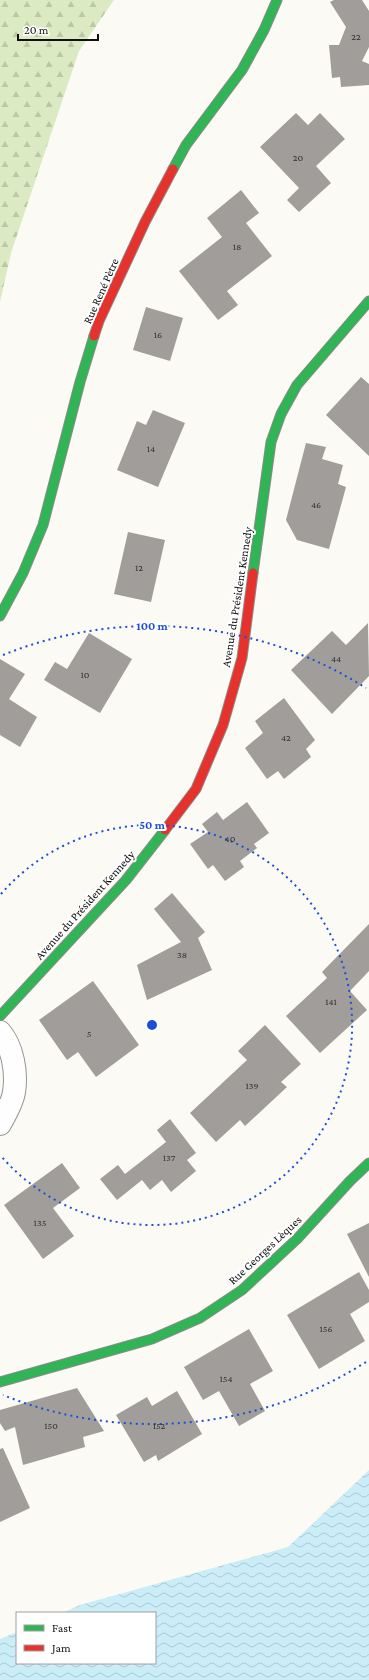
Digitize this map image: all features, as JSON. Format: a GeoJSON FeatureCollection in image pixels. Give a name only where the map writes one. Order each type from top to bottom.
{"type":"FeatureCollection","features":[{"type":"Feature","properties":{"kind":"street","name":"Rue René Pètre"},"geometry":{"type":"LineString","coordinates":[[0,616],[23,573],[44,525],[80,382],[99,321],[146,222],[186,145],[242,70],[264,30],[277,0]]}},
{"type":"Feature","properties":{"kind":"street","name":"Avenue du Président Kennedy"},"geometry":{"type":"LineString","coordinates":[[0,1016],[126,880],[196,789],[223,725],[242,658],[271,442],[281,414],[297,385],[369,301]]}},
{"type":"Feature","properties":{"kind":"street"},"geometry":{"type":"LineString","coordinates":[[0,1032],[7,1040],[14,1068],[14,1093],[0,1124]]}},
{"type":"Feature","properties":{"kind":"street","name":"Rue Georges Lèques"},"geometry":{"type":"LineString","coordinates":[[0,1382],[152,1339],[200,1318],[242,1290],[297,1239],[350,1181],[369,1163]]}},
{"type":"Feature","properties":{"kind":"green space"},"geometry":{"type":"Polygon","coordinates":[[[0,0],[114,0],[79,51],[11,253],[0,302],[0,0]]]}},
{"type":"Feature","properties":{"kind":"water"},"geometry":{"type":"Polygon","coordinates":[[[369,1470],[369,1680],[0,1680],[0,1639],[16,1632],[16,1664],[156,1664],[156,1612],[64,1612],[80,1605],[288,1547],[369,1470]]]}},
{"type":"Feature","properties":{"kind":"building"},"geometry":{"type":"Polygon","coordinates":[[[334,0],[362,0],[369,11],[369,47],[362,61],[369,64],[369,85],[341,87],[340,77],[332,78],[329,45],[339,45],[346,27],[330,2],[334,0]]]}},
{"type":"Feature","properties":{"kind":"building"},"geometry":{"type":"Polygon","coordinates":[[[296,113],[308,125],[320,113],[345,139],[316,166],[331,183],[299,212],[287,200],[299,188],[260,147],[296,113]]]}},
{"type":"Feature","properties":{"kind":"building"},"geometry":{"type":"Polygon","coordinates":[[[241,190],[259,213],[246,223],[272,256],[227,291],[238,305],[218,320],[179,271],[222,237],[207,218],[241,190]]]}},
{"type":"Feature","properties":{"kind":"building"},"geometry":{"type":"Polygon","coordinates":[[[146,307],[183,318],[170,361],[133,350],[146,307]]]}},
{"type":"Feature","properties":{"kind":"building"},"geometry":{"type":"Polygon","coordinates":[[[361,377],[369,384],[369,456],[326,415],[361,377]]]}},
{"type":"Feature","properties":{"kind":"building"},"geometry":{"type":"Polygon","coordinates":[[[153,410],[185,423],[158,487],[117,470],[137,421],[146,425],[153,410]]]}},
{"type":"Feature","properties":{"kind":"building"},"geometry":{"type":"Polygon","coordinates":[[[306,443],[326,447],[322,459],[343,465],[338,484],[346,487],[329,549],[297,540],[286,520],[306,443]]]}},
{"type":"Feature","properties":{"kind":"building"},"geometry":{"type":"Polygon","coordinates":[[[128,532],[165,540],[151,602],[114,594],[128,532]]]}},
{"type":"Feature","properties":{"kind":"building"},"geometry":{"type":"Polygon","coordinates":[[[368,623],[369,676],[332,714],[291,670],[332,631],[346,645],[368,623]]]}},
{"type":"Feature","properties":{"kind":"building"},"geometry":{"type":"Polygon","coordinates":[[[89,633],[132,659],[100,713],[44,680],[55,662],[67,669],[89,633]]]}},
{"type":"Feature","properties":{"kind":"building"},"geometry":{"type":"Polygon","coordinates":[[[0,659],[25,674],[9,699],[37,717],[20,747],[0,735],[0,659]]]}},
{"type":"Feature","properties":{"kind":"building"},"geometry":{"type":"Polygon","coordinates":[[[284,698],[315,740],[306,749],[311,757],[284,779],[278,771],[267,779],[245,748],[263,733],[255,721],[284,698]]]}},
{"type":"Feature","properties":{"kind":"building"},"geometry":{"type":"Polygon","coordinates":[[[247,802],[269,833],[254,844],[257,848],[240,861],[244,867],[225,881],[213,865],[208,869],[190,844],[208,832],[202,824],[217,812],[223,820],[247,802]]]}},
{"type":"Feature","properties":{"kind":"building"},"geometry":{"type":"Polygon","coordinates":[[[172,893],[205,932],[198,938],[212,970],[147,1000],[137,965],[181,942],[154,909],[172,893]]]}},
{"type":"Feature","properties":{"kind":"building"},"geometry":{"type":"Polygon","coordinates":[[[369,924],[369,971],[350,991],[367,1010],[320,1053],[286,1016],[327,978],[322,972],[369,924]]]}},
{"type":"Feature","properties":{"kind":"building"},"geometry":{"type":"Polygon","coordinates":[[[93,981],[139,1045],[96,1077],[78,1052],[67,1060],[39,1020],[93,981]]]}},
{"type":"Feature","properties":{"kind":"building"},"geometry":{"type":"Polygon","coordinates":[[[265,1025],[301,1064],[281,1082],[287,1087],[245,1126],[240,1120],[216,1142],[190,1113],[247,1060],[238,1051],[265,1025]]]}},
{"type":"Feature","properties":{"kind":"building"},"geometry":{"type":"Polygon","coordinates":[[[170,1119],[196,1153],[187,1160],[196,1171],[171,1192],[162,1180],[150,1190],[142,1180],[117,1200],[100,1179],[118,1165],[125,1174],[166,1142],[157,1130],[170,1119]]]}},
{"type":"Feature","properties":{"kind":"building"},"geometry":{"type":"Polygon","coordinates":[[[62,1163],[80,1188],[53,1208],[74,1236],[43,1259],[4,1205],[62,1163]]]}},
{"type":"Feature","properties":{"kind":"building"},"geometry":{"type":"Polygon","coordinates":[[[369,1223],[369,1277],[347,1234],[369,1223]]]}},
{"type":"Feature","properties":{"kind":"building"},"geometry":{"type":"Polygon","coordinates":[[[359,1272],[369,1290],[369,1302],[350,1314],[365,1341],[319,1369],[287,1315],[359,1272]]]}},
{"type":"Feature","properties":{"kind":"building"},"geometry":{"type":"Polygon","coordinates":[[[249,1329],[273,1371],[250,1384],[265,1411],[239,1426],[219,1391],[203,1400],[184,1367],[249,1329]]]}},
{"type":"Feature","properties":{"kind":"building"},"geometry":{"type":"Polygon","coordinates":[[[77,1388],[104,1431],[83,1437],[85,1447],[23,1465],[15,1427],[5,1431],[0,1423],[0,1410],[77,1388]]]}},
{"type":"Feature","properties":{"kind":"building"},"geometry":{"type":"Polygon","coordinates":[[[177,1391],[202,1434],[158,1461],[156,1455],[144,1462],[116,1415],[147,1397],[152,1406],[177,1391]]]}},
{"type":"Feature","properties":{"kind":"building"},"geometry":{"type":"Polygon","coordinates":[[[3,1448],[30,1508],[0,1522],[0,1449],[3,1448]]]}},
{"type":"Feature","properties":{"kind":"traffic: fast"},"geometry":{"type":"LineString","coordinates":[[173,169],[186,145],[242,70],[264,30],[277,0]]}},
{"type":"Feature","properties":{"kind":"traffic: fast"},"geometry":{"type":"LineString","coordinates":[[253,573],[271,442],[281,414],[297,385],[369,301]]}},
{"type":"Feature","properties":{"kind":"traffic: fast"},"geometry":{"type":"LineString","coordinates":[[0,616],[23,573],[43,525],[80,382],[94,336]]}},
{"type":"Feature","properties":{"kind":"traffic: fast"},"geometry":{"type":"LineString","coordinates":[[0,1016],[126,880],[165,830]]}},
{"type":"Feature","properties":{"kind":"traffic: fast"},"geometry":{"type":"LineString","coordinates":[[0,1382],[152,1339],[200,1318],[242,1290],[297,1239],[350,1181],[369,1163]]}},
{"type":"Feature","properties":{"kind":"traffic: jam"},"geometry":{"type":"LineString","coordinates":[[94,336],[99,321],[145,222],[173,169]]}},
{"type":"Feature","properties":{"kind":"traffic: jam"},"geometry":{"type":"LineString","coordinates":[[165,830],[196,789],[223,725],[242,658],[253,573]]}}]}
